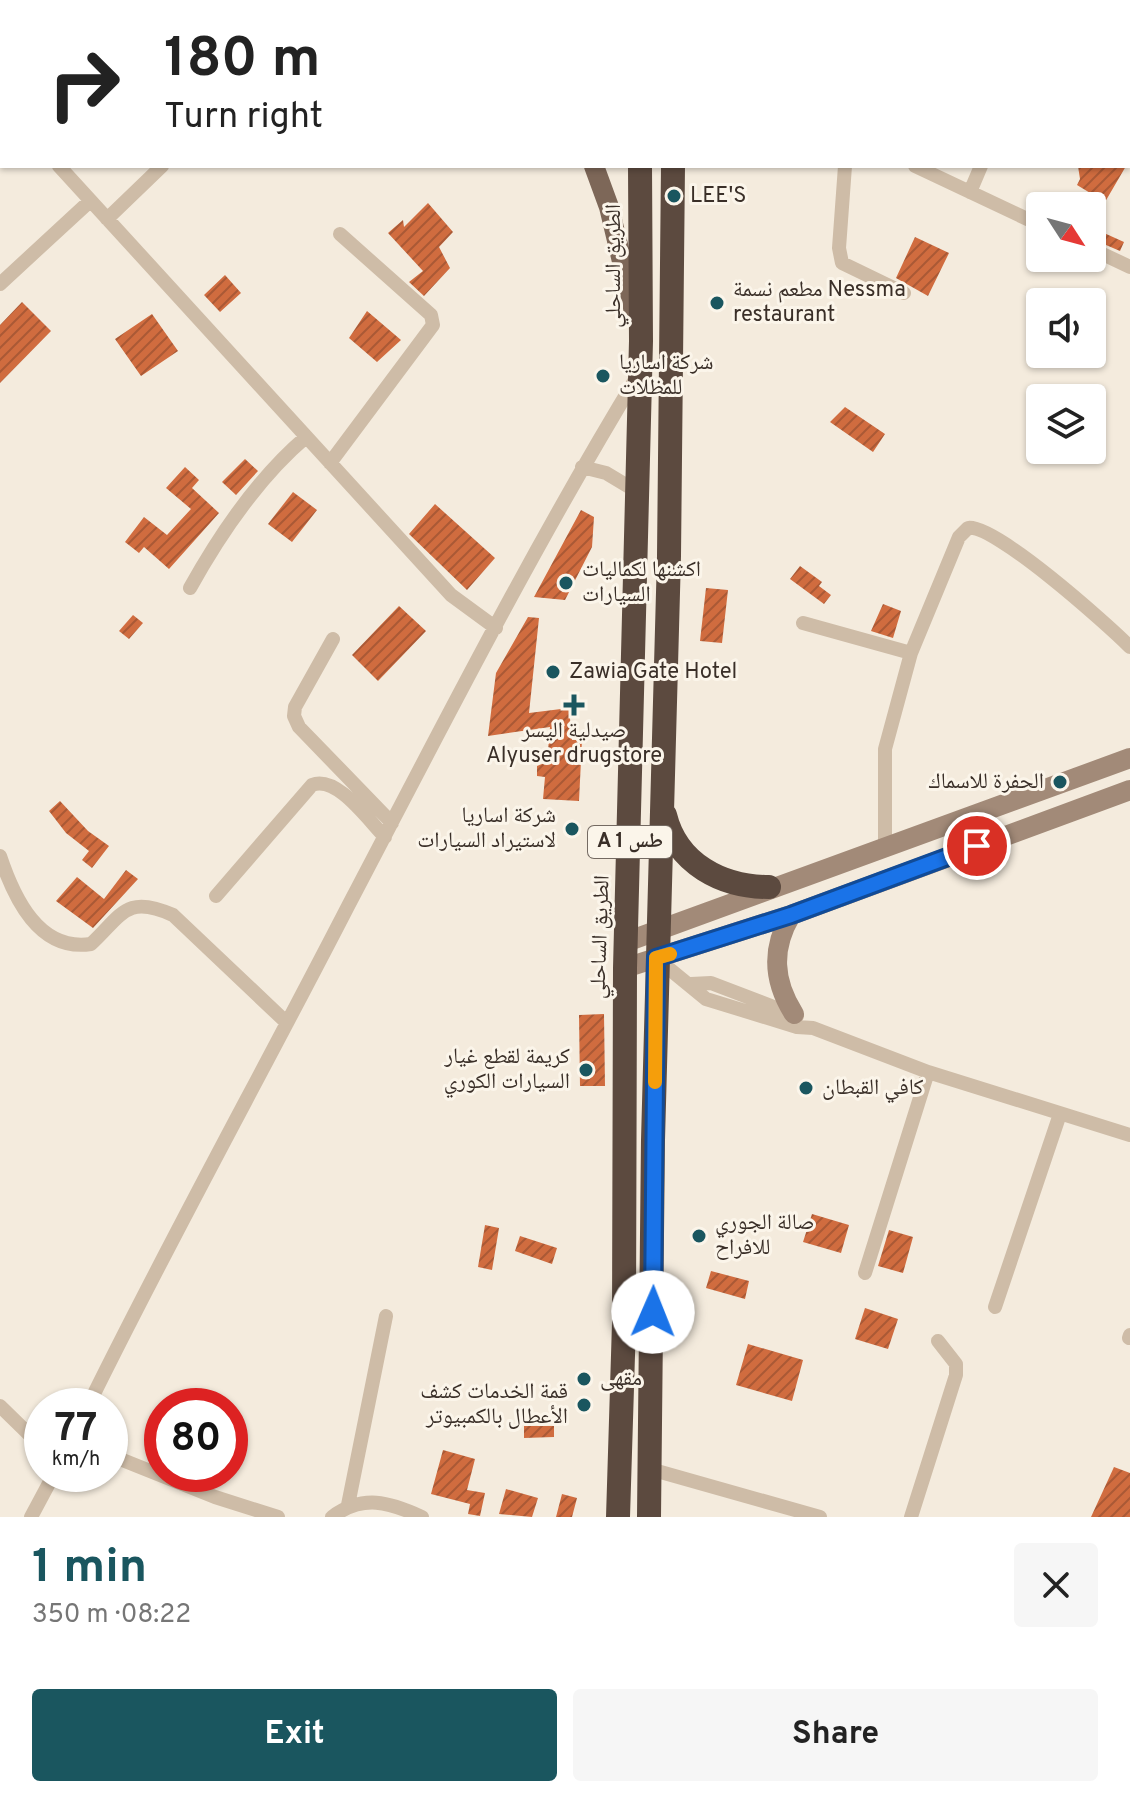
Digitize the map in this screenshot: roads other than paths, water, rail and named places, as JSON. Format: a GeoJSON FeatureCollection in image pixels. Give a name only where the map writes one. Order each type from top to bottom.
{"type":"FeatureCollection","features":[{"type":"Feature","properties":{"kind":"highway","name":"الطريق الساحلي"},"geometry":{"type":"LineString","coordinates":[[618,1517],[624,1323],[625,968],[641,341],[640,168]]}},
{"type":"Feature","properties":{"kind":"highway","name":"A 1 طس"},"geometry":{"type":"LineString","coordinates":[[649,1517],[656,958],[662,804],[673,168]]}},
{"type":"Feature","properties":{"kind":"highway"},"geometry":{"type":"LineString","coordinates":[[662,804],[675,839],[699,867],[732,884],[769,887]]}},
{"type":"Feature","properties":{"kind":"main road"},"geometry":{"type":"LineString","coordinates":[[595,168],[609,207],[641,341]]}},
{"type":"Feature","properties":{"kind":"main road"},"geometry":{"type":"LineString","coordinates":[[626,942],[769,887],[1130,758]]}},
{"type":"Feature","properties":{"kind":"main road"},"geometry":{"type":"LineString","coordinates":[[625,968],[791,915],[1130,790]]}},
{"type":"Feature","properties":{"kind":"main road"},"geometry":{"type":"LineString","coordinates":[[791,915],[776,957],[780,987],[794,1014]]}},
{"type":"Feature","properties":{"kind":"street"},"geometry":{"type":"LineString","coordinates":[[0,45],[0,54]]}},
{"type":"Feature","properties":{"kind":"street"},"geometry":{"type":"LineString","coordinates":[[61,168],[451,595],[496,628]]}},
{"type":"Feature","properties":{"kind":"street"},"geometry":{"type":"LineString","coordinates":[[107,219],[160,168]]}},
{"type":"Feature","properties":{"kind":"street"},"geometry":{"type":"LineString","coordinates":[[845,168],[839,248],[842,263],[904,293]]}},
{"type":"Feature","properties":{"kind":"street"},"geometry":{"type":"LineString","coordinates":[[919,168],[1026,218]]}},
{"type":"Feature","properties":{"kind":"street"},"geometry":{"type":"LineString","coordinates":[[970,192],[980,168]]}},
{"type":"Feature","properties":{"kind":"street"},"geometry":{"type":"LineString","coordinates":[[0,284],[90,201]]}},
{"type":"Feature","properties":{"kind":"street"},"geometry":{"type":"LineString","coordinates":[[330,463],[433,325],[431,315],[340,234]]}},
{"type":"Feature","properties":{"kind":"street"},"geometry":{"type":"LineString","coordinates":[[1106,256],[1130,267]]}},
{"type":"Feature","properties":{"kind":"street"},"geometry":{"type":"LineString","coordinates":[[97,1388],[441,724],[582,467],[638,375]]}},
{"type":"Feature","properties":{"kind":"street"},"geometry":{"type":"LineString","coordinates":[[190,588],[253,494],[284,456],[306,437]]}},
{"type":"Feature","properties":{"kind":"street"},"geometry":{"type":"LineString","coordinates":[[582,467],[606,473],[636,491]]}},
{"type":"Feature","properties":{"kind":"street"},"geometry":{"type":"LineString","coordinates":[[885,847],[885,749],[911,653],[959,537],[977,527],[1026,558],[1130,647]]}},
{"type":"Feature","properties":{"kind":"street"},"geometry":{"type":"LineString","coordinates":[[803,623],[911,653]]}},
{"type":"Feature","properties":{"kind":"street"},"geometry":{"type":"LineString","coordinates":[[333,639],[295,707],[294,716],[299,727],[388,830]]}},
{"type":"Feature","properties":{"kind":"street"},"geometry":{"type":"LineString","coordinates":[[216,896],[312,785],[319,782],[333,786],[388,830]]}},
{"type":"Feature","properties":{"kind":"street"},"geometry":{"type":"LineString","coordinates":[[0,856],[9,883],[28,916],[54,938],[73,947],[91,944],[119,912],[152,905],[173,915],[287,1023]]}},
{"type":"Feature","properties":{"kind":"street"},"geometry":{"type":"LineString","coordinates":[[656,958],[700,994],[719,1003],[797,1027],[813,1028]]}},
{"type":"Feature","properties":{"kind":"street"},"geometry":{"type":"LineString","coordinates":[[691,984],[711,983],[794,1014],[813,1028],[928,1072],[1130,1135]]}},
{"type":"Feature","properties":{"kind":"street"},"geometry":{"type":"LineString","coordinates":[[865,1273],[928,1072]]}},
{"type":"Feature","properties":{"kind":"street"},"geometry":{"type":"LineString","coordinates":[[995,1307],[1060,1114]]}},
{"type":"Feature","properties":{"kind":"street"},"geometry":{"type":"LineString","coordinates":[[348,1505],[386,1316]]}},
{"type":"Feature","properties":{"kind":"street"},"geometry":{"type":"LineString","coordinates":[[911,1517],[956,1375],[956,1364],[938,1341]]}},
{"type":"Feature","properties":{"kind":"street"},"geometry":{"type":"LineString","coordinates":[[0,1406],[24,1429]]}},
{"type":"Feature","properties":{"kind":"street"},"geometry":{"type":"LineString","coordinates":[[128,1462],[215,1497],[278,1517]]}},
{"type":"Feature","properties":{"kind":"street"},"geometry":{"type":"LineString","coordinates":[[650,1469],[820,1517]]}},
{"type":"Feature","properties":{"kind":"street"},"geometry":{"type":"LineString","coordinates":[[31,1517],[44,1492]]}},
{"type":"Feature","properties":{"kind":"street"},"geometry":{"type":"LineString","coordinates":[[332,1517],[348,1505],[374,1501],[398,1506],[422,1517]]}},
{"type":"Feature","properties":{"kind":"place","name":"LEE'S"},"geometry":{"type":"Point","coordinates":[674,196]}},
{"type":"Feature","properties":{"kind":"place","name":"مطعم نسمة Nessma restaurant"},"geometry":{"type":"Point","coordinates":[717,303]}},
{"type":"Feature","properties":{"kind":"place","name":"شركة اساريا للمظلات"},"geometry":{"type":"Point","coordinates":[603,376]}},
{"type":"Feature","properties":{"kind":"place","name":"اكشنها لكماليات السيارات"},"geometry":{"type":"Point","coordinates":[566,583]}},
{"type":"Feature","properties":{"kind":"place","name":"Zawia Gate Hotel"},"geometry":{"type":"Point","coordinates":[553,672]}},
{"type":"Feature","properties":{"kind":"place","name":"صيدلية اليسر Alyuser drugstore"},"geometry":{"type":"Point","coordinates":[574,705]}},
{"type":"Feature","properties":{"kind":"place","name":"الحفرة للاسماك"},"geometry":{"type":"Point","coordinates":[1060,782]}},
{"type":"Feature","properties":{"kind":"place","name":"شركة اساريا لاستيراد السيارات"},"geometry":{"type":"Point","coordinates":[572,829]}},
{"type":"Feature","properties":{"kind":"place","name":"كريمة لقطع غيار السيارات الكوري"},"geometry":{"type":"Point","coordinates":[586,1070]}},
{"type":"Feature","properties":{"kind":"place","name":"كافي القبطان"},"geometry":{"type":"Point","coordinates":[806,1088]}},
{"type":"Feature","properties":{"kind":"place","name":"صالة الجوري للافراح"},"geometry":{"type":"Point","coordinates":[699,1236]}},
{"type":"Feature","properties":{"kind":"place","name":"مقهى"},"geometry":{"type":"Point","coordinates":[584,1379]}},
{"type":"Feature","properties":{"kind":"place","name":"قمة الخدمات كشف الأعطال بالكمبيوتر"},"geometry":{"type":"Point","coordinates":[584,1405]}}]}
